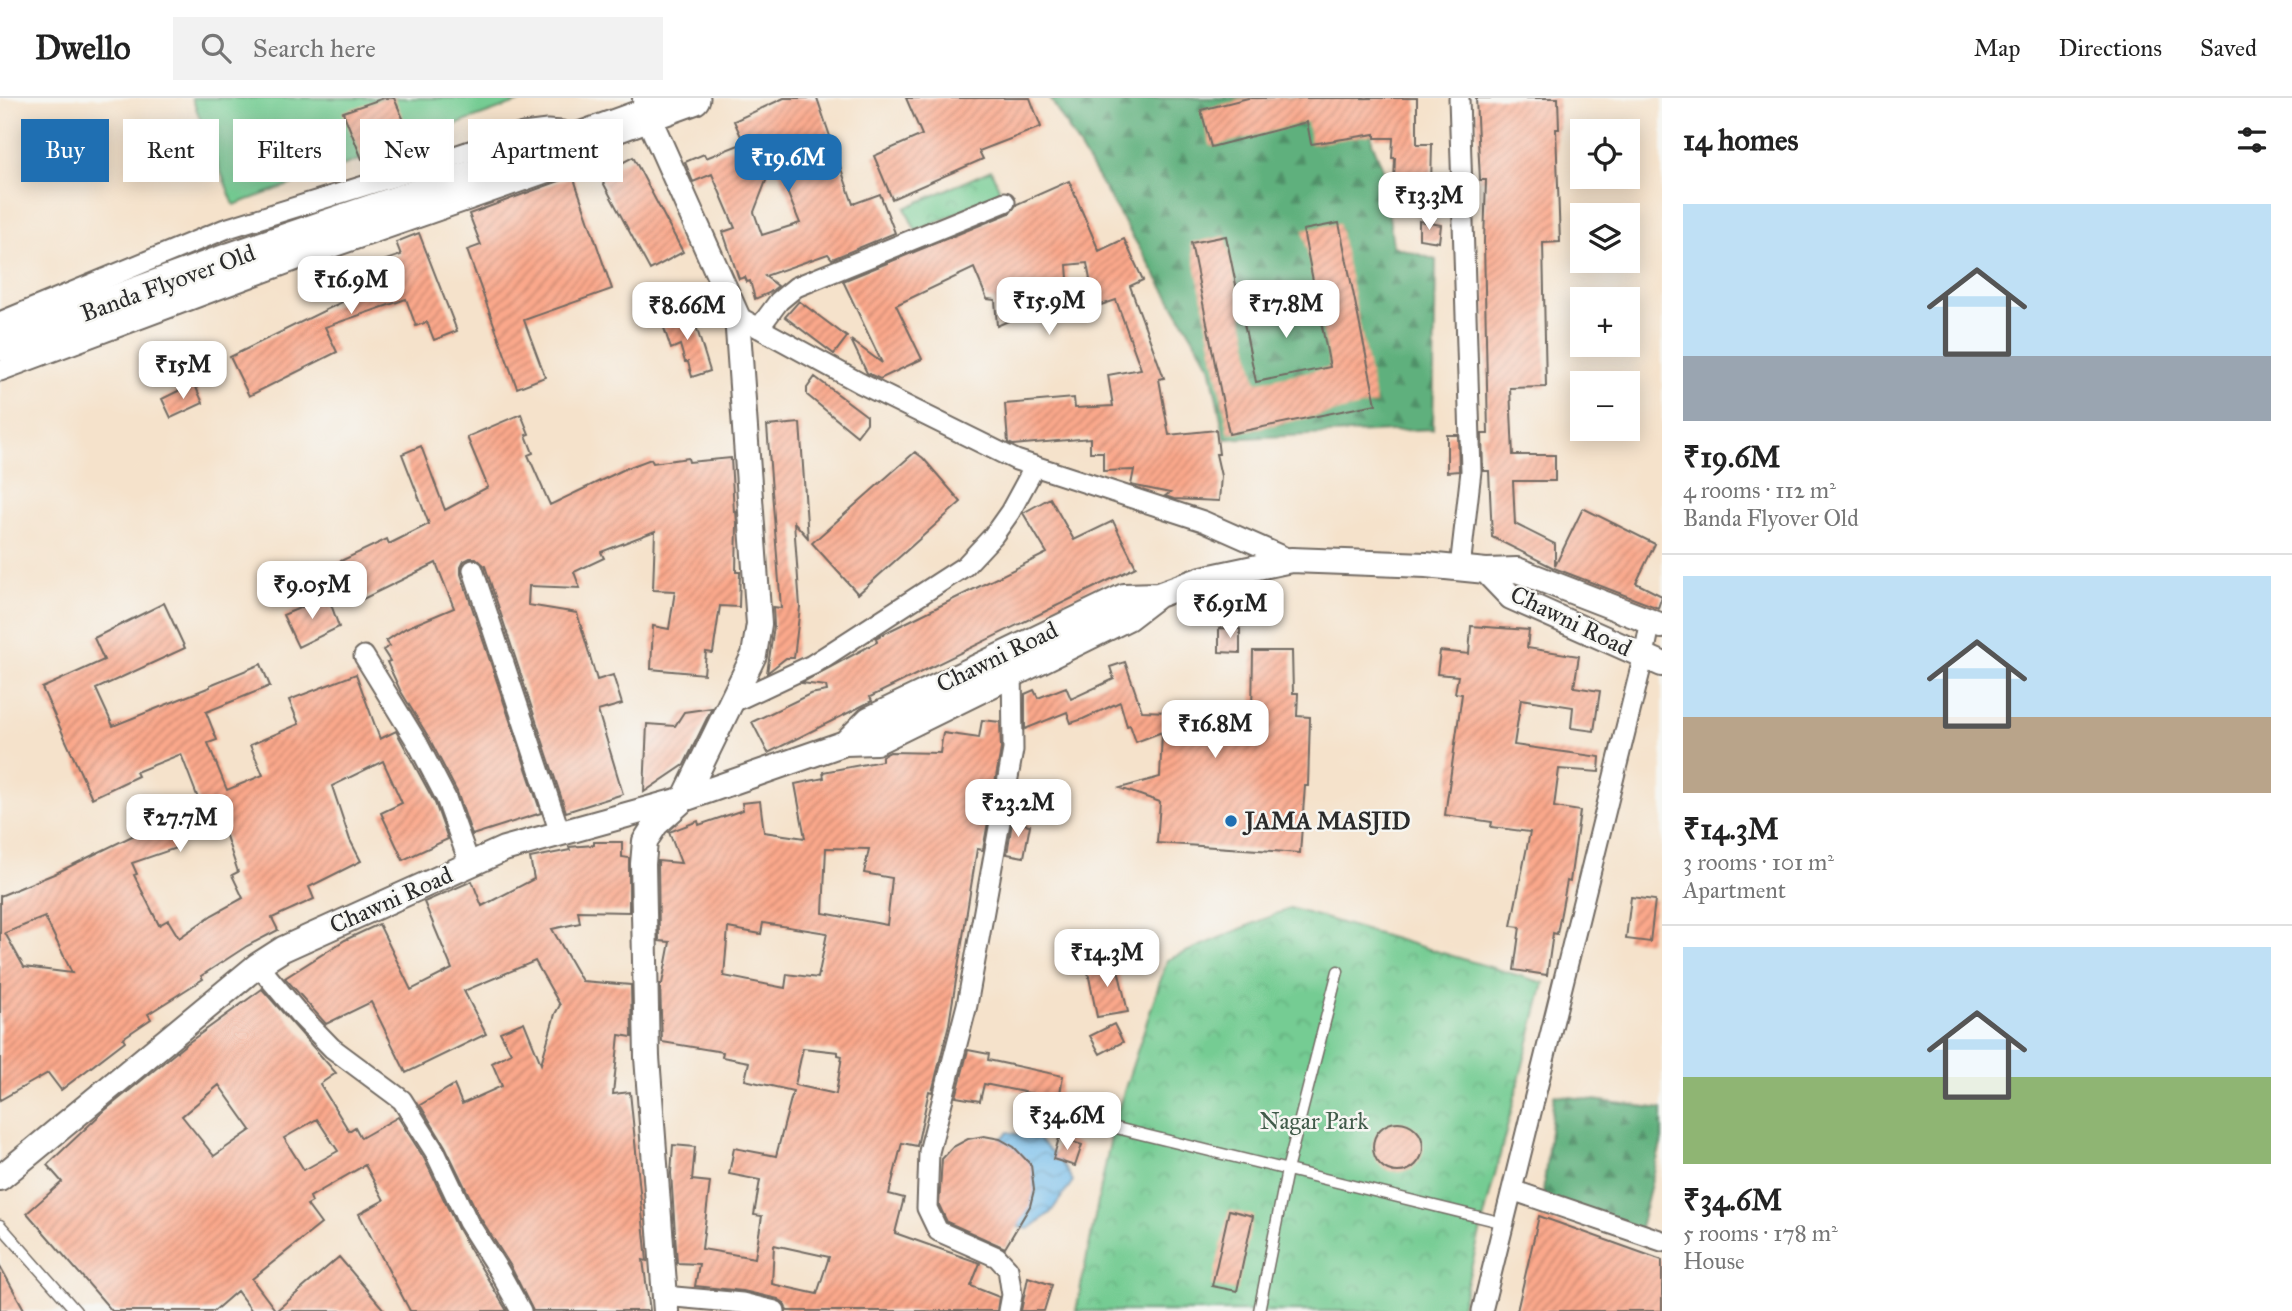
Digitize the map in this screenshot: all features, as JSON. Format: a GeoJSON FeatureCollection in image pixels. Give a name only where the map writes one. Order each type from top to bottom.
{"type":"FeatureCollection","features":[{"type":"Feature","properties":{"kind":"highway","name":"Banda Flyover Old"},"geometry":{"type":"LineString","coordinates":[[620,119],[646,106],[692,98]]}},
{"type":"Feature","properties":{"kind":"highway","name":"Banda Flyover Old"},"geometry":{"type":"LineString","coordinates":[[0,344],[232,259],[468,179]]}},
{"type":"Feature","properties":{"kind":"street"},"geometry":{"type":"LineString","coordinates":[[1459,98],[1471,471],[1460,568]]}},
{"type":"Feature","properties":{"kind":"street"},"geometry":{"type":"LineString","coordinates":[[646,106],[737,316],[759,624],[754,655],[684,799],[656,824],[645,841],[643,864],[647,1057],[665,1304],[742,1303],[775,1311]]}},
{"type":"Feature","properties":{"kind":"street"},"geometry":{"type":"LineString","coordinates":[[0,322],[225,229],[468,152]]}},
{"type":"Feature","properties":{"kind":"street"},"geometry":{"type":"LineString","coordinates":[[0,371],[302,258],[519,182]]}},
{"type":"Feature","properties":{"kind":"street"},"geometry":{"type":"LineString","coordinates":[[759,328],[779,301],[796,287],[1005,202]]}},
{"type":"Feature","properties":{"kind":"street"},"geometry":{"type":"LineString","coordinates":[[737,316],[860,383],[1016,460],[1203,521],[1291,560]]}},
{"type":"Feature","properties":{"kind":"street"},"geometry":{"type":"LineString","coordinates":[[731,703],[812,665],[965,566],[993,536],[1010,512],[1035,466]]}},
{"type":"Feature","properties":{"kind":"street","name":"Chawni Road"},"geometry":{"type":"LineString","coordinates":[[845,743],[869,719],[1124,596],[1158,594],[1202,579],[1291,560],[1426,565],[1486,571],[1517,570],[1656,623]]}},
{"type":"Feature","properties":{"kind":"street"},"geometry":{"type":"LineString","coordinates":[[473,570],[560,834]]}},
{"type":"Feature","properties":{"kind":"street","name":"Chawni Road"},"geometry":{"type":"LineString","coordinates":[[1486,571],[1511,597],[1653,659]]}},
{"type":"Feature","properties":{"kind":"street","name":"Chawni Road"},"geometry":{"type":"LineString","coordinates":[[0,1178],[258,965],[282,949],[504,849],[684,799],[845,743],[876,742],[1128,618],[1158,594]]}},
{"type":"Feature","properties":{"kind":"street"},"geometry":{"type":"LineString","coordinates":[[1482,1311],[1653,659],[1656,623]]}},
{"type":"Feature","properties":{"kind":"street"},"geometry":{"type":"LineString","coordinates":[[1009,1311],[1012,1295],[1008,1269],[997,1257],[938,1231],[927,1208],[929,1152],[967,1006],[1013,750],[1011,650]]}},
{"type":"Feature","properties":{"kind":"street"},"geometry":{"type":"LineString","coordinates":[[364,656],[418,744],[446,798],[470,865]]}},
{"type":"Feature","properties":{"kind":"street"},"geometry":{"type":"LineString","coordinates":[[258,965],[332,1048],[402,1100],[435,1152],[468,1222],[521,1311]]}},
{"type":"Feature","properties":{"kind":"street"},"geometry":{"type":"LineString","coordinates":[[1512,1190],[1662,1241]]}},
{"type":"Feature","properties":{"kind":"lane"},"geometry":{"type":"LineString","coordinates":[[1259,1311],[1287,1170],[1338,971]]}},
{"type":"Feature","properties":{"kind":"lane"},"geometry":{"type":"LineString","coordinates":[[1092,1122],[1504,1223]]}},
{"type":"Feature","properties":{"kind":"lane"},"geometry":{"type":"LineString","coordinates":[[0,1225],[76,1311]]}},
{"type":"Feature","properties":{"kind":"green space"},"geometry":{"type":"Polygon","coordinates":[[[192,98],[530,98],[454,125],[454,119],[360,119],[360,159],[346,165],[346,119],[233,119],[233,182],[298,182],[234,205],[219,167],[219,119],[200,119],[192,98]]]}},
{"type":"Feature","properties":{"kind":"green space"},"geometry":{"type":"Polygon","coordinates":[[[1050,98],[1371,98],[1372,142],[1383,169],[1393,246],[1436,260],[1433,429],[1225,439],[1210,366],[1050,98]]]}},
{"type":"Feature","properties":{"kind":"green space"},"geometry":{"type":"Polygon","coordinates":[[[991,170],[1001,193],[916,232],[905,208],[991,170]]]}},
{"type":"Feature","properties":{"kind":"green space","name":"Nagar Park"},"geometry":{"type":"Polygon","coordinates":[[[1290,908],[1544,983],[1460,1311],[1076,1311],[1114,1122],[1167,960],[1290,908]]]}},
{"type":"Feature","properties":{"kind":"green space"},"geometry":{"type":"Polygon","coordinates":[[[1554,1095],[1662,1109],[1662,1140],[1637,1240],[1541,1211],[1554,1095]]]}},
{"type":"Feature","properties":{"kind":"water"},"geometry":{"type":"Polygon","coordinates":[[[1008,1132],[1038,1139],[1059,1159],[1073,1181],[1050,1213],[1029,1229],[995,1223],[999,1141],[1008,1132]]]}},
{"type":"Feature","properties":{"kind":"building"},"geometry":{"type":"Polygon","coordinates":[[[384,98],[394,98],[403,119],[360,119],[360,154],[343,112],[384,98]]]}},
{"type":"Feature","properties":{"kind":"building"},"geometry":{"type":"Polygon","coordinates":[[[784,98],[817,98],[853,204],[880,194],[895,233],[832,259],[828,254],[765,276],[778,286],[755,299],[750,281],[747,282],[745,277],[739,279],[723,232],[735,228],[712,174],[693,182],[685,162],[704,154],[706,158],[744,143],[734,121],[784,98]],[[774,160],[754,212],[762,235],[800,223],[774,160]]]}},
{"type":"Feature","properties":{"kind":"building"},"geometry":{"type":"Polygon","coordinates":[[[906,98],[1030,98],[1041,127],[979,151],[983,159],[892,199],[874,156],[922,135],[906,98]]]}},
{"type":"Feature","properties":{"kind":"building"},"geometry":{"type":"Polygon","coordinates":[[[1248,98],[1417,98],[1417,144],[1432,144],[1431,185],[1394,182],[1393,138],[1375,138],[1375,134],[1311,144],[1307,122],[1211,147],[1201,110],[1248,98]]]}},
{"type":"Feature","properties":{"kind":"building"},"geometry":{"type":"Polygon","coordinates":[[[1476,98],[1558,98],[1559,129],[1556,129],[1560,242],[1543,243],[1546,387],[1510,388],[1513,455],[1555,455],[1555,481],[1513,481],[1515,524],[1555,544],[1555,566],[1583,508],[1655,544],[1636,583],[1662,596],[1658,608],[1554,568],[1492,537],[1489,471],[1483,471],[1482,434],[1488,434],[1484,242],[1486,180],[1480,180],[1476,98]]]}},
{"type":"Feature","properties":{"kind":"building"},"geometry":{"type":"Polygon","coordinates":[[[633,157],[683,252],[650,270],[603,182],[623,182],[623,162],[633,157]]]}},
{"type":"Feature","properties":{"kind":"building"},"geometry":{"type":"Polygon","coordinates":[[[1069,181],[1099,251],[1124,239],[1143,280],[1130,286],[1164,378],[1159,379],[1169,435],[1216,430],[1219,454],[1216,454],[1221,476],[1219,501],[1174,499],[1165,496],[1170,493],[1131,485],[1134,470],[1103,471],[1103,452],[1090,452],[1090,438],[1013,445],[1008,443],[1005,404],[1074,398],[1075,408],[1113,406],[1108,375],[1141,369],[1116,300],[1101,305],[1094,284],[1091,285],[1087,263],[1067,265],[1069,294],[997,326],[995,300],[987,299],[974,268],[896,305],[922,359],[880,379],[867,373],[851,340],[882,363],[843,281],[1010,213],[1017,204],[1069,181]]]}},
{"type":"Feature","properties":{"kind":"building"},"geometry":{"type":"Polygon","coordinates":[[[557,182],[575,182],[612,289],[524,320],[545,377],[517,388],[467,250],[481,245],[469,214],[557,182]]]}},
{"type":"Feature","properties":{"kind":"building"},"geometry":{"type":"Polygon","coordinates":[[[1419,221],[1441,225],[1439,242],[1419,239],[1419,221]]]}},
{"type":"Feature","properties":{"kind":"building"},"geometry":{"type":"Polygon","coordinates":[[[1339,223],[1376,404],[1229,434],[1191,243],[1226,236],[1256,382],[1330,367],[1303,230],[1339,223]]]}},
{"type":"Feature","properties":{"kind":"building"},"geometry":{"type":"Polygon","coordinates":[[[419,233],[457,331],[434,340],[427,322],[416,326],[406,299],[325,327],[337,352],[249,396],[230,357],[342,302],[334,278],[401,255],[396,242],[419,233]]]}},
{"type":"Feature","properties":{"kind":"building"},"geometry":{"type":"Polygon","coordinates":[[[799,301],[847,337],[834,354],[785,317],[799,301]]]}},
{"type":"Feature","properties":{"kind":"building"},"geometry":{"type":"Polygon","coordinates":[[[692,313],[710,371],[692,377],[680,345],[671,349],[662,322],[692,313]]]}},
{"type":"Feature","properties":{"kind":"building"},"geometry":{"type":"Polygon","coordinates":[[[815,377],[867,416],[867,423],[857,436],[807,395],[807,388],[815,377]]]}},
{"type":"Feature","properties":{"kind":"building"},"geometry":{"type":"Polygon","coordinates":[[[194,383],[203,403],[171,418],[162,399],[194,383]]]}},
{"type":"Feature","properties":{"kind":"building"},"geometry":{"type":"Polygon","coordinates":[[[521,414],[533,453],[528,455],[550,505],[651,459],[653,463],[688,458],[689,462],[731,458],[737,523],[736,572],[740,572],[739,607],[720,606],[713,653],[706,652],[704,674],[651,669],[653,626],[669,629],[675,591],[653,590],[655,531],[601,552],[604,558],[574,572],[580,588],[529,586],[528,605],[577,613],[597,680],[613,675],[622,704],[598,711],[623,794],[566,812],[485,566],[476,558],[464,561],[461,574],[541,813],[472,835],[457,792],[400,690],[387,662],[390,661],[383,650],[390,646],[386,641],[406,628],[454,608],[436,563],[359,601],[354,591],[340,597],[326,568],[387,539],[389,544],[429,524],[402,454],[421,446],[445,510],[488,487],[467,437],[521,414]]]}},
{"type":"Feature","properties":{"kind":"building"},"geometry":{"type":"Polygon","coordinates":[[[800,423],[808,538],[794,522],[800,607],[794,658],[786,658],[767,673],[774,626],[773,607],[781,608],[767,426],[800,423]]]}},
{"type":"Feature","properties":{"kind":"building"},"geometry":{"type":"Polygon","coordinates":[[[1447,435],[1458,435],[1459,471],[1447,472],[1447,435]]]}},
{"type":"Feature","properties":{"kind":"building"},"geometry":{"type":"Polygon","coordinates":[[[915,452],[961,502],[858,594],[812,543],[915,452]]]}},
{"type":"Feature","properties":{"kind":"building"},"geometry":{"type":"Polygon","coordinates":[[[1050,498],[1074,540],[1113,521],[1136,567],[870,697],[872,701],[768,753],[752,722],[810,694],[827,691],[826,686],[801,683],[877,642],[876,638],[885,633],[1047,553],[1023,513],[1050,498]]]}},
{"type":"Feature","properties":{"kind":"building"},"geometry":{"type":"Polygon","coordinates":[[[328,596],[339,627],[298,647],[283,615],[328,596]]]}},
{"type":"Feature","properties":{"kind":"building"},"geometry":{"type":"Polygon","coordinates":[[[164,603],[185,648],[96,689],[113,726],[261,664],[270,686],[206,712],[217,740],[208,743],[227,790],[263,775],[250,745],[299,724],[289,700],[356,674],[380,739],[396,731],[435,803],[448,839],[403,860],[381,813],[402,803],[383,761],[332,786],[350,840],[361,861],[309,887],[314,899],[272,918],[278,930],[247,946],[201,976],[203,979],[148,1014],[151,1019],[123,1038],[125,1041],[61,1090],[48,1073],[0,1100],[0,896],[54,874],[167,819],[179,847],[132,863],[137,874],[134,875],[159,925],[168,920],[179,938],[243,898],[232,875],[238,872],[224,830],[212,835],[181,754],[136,772],[138,776],[92,798],[42,688],[104,660],[94,638],[164,603]],[[45,917],[5,933],[24,967],[72,973],[45,917]]]}},
{"type":"Feature","properties":{"kind":"building"},"geometry":{"type":"Polygon","coordinates":[[[1471,626],[1529,630],[1527,648],[1579,656],[1574,687],[1600,691],[1594,731],[1571,728],[1573,707],[1521,699],[1514,745],[1600,757],[1599,772],[1559,769],[1554,807],[1580,811],[1570,882],[1567,881],[1557,934],[1553,933],[1547,975],[1514,970],[1520,927],[1511,926],[1530,832],[1491,827],[1492,822],[1445,815],[1462,694],[1455,693],[1458,676],[1437,674],[1440,651],[1469,654],[1471,626]]]}},
{"type":"Feature","properties":{"kind":"building"},"geometry":{"type":"Polygon","coordinates":[[[1219,628],[1240,629],[1240,653],[1219,652],[1219,628]]]}},
{"type":"Feature","properties":{"kind":"building"},"geometry":{"type":"Polygon","coordinates":[[[1253,651],[1292,651],[1293,693],[1298,693],[1297,716],[1310,717],[1308,786],[1305,786],[1300,853],[1157,843],[1160,802],[1120,788],[1160,777],[1162,732],[1136,742],[1130,725],[1127,726],[1120,702],[1071,723],[1067,712],[1025,729],[1025,694],[1034,690],[1038,698],[1066,687],[1071,699],[1114,679],[1110,667],[1125,662],[1142,711],[1252,715],[1253,651]]]}},
{"type":"Feature","properties":{"kind":"building"},"geometry":{"type":"Polygon","coordinates":[[[712,708],[684,765],[644,792],[647,724],[675,726],[684,712],[712,708]]]}},
{"type":"Feature","properties":{"kind":"building"},"geometry":{"type":"Polygon","coordinates":[[[982,720],[1000,722],[1001,749],[983,850],[977,849],[949,1024],[932,1092],[929,1091],[917,1146],[902,1143],[889,1194],[904,1198],[895,1233],[980,1263],[971,1286],[999,1297],[997,1311],[787,1311],[784,1303],[778,1299],[743,1291],[695,1286],[699,1264],[677,1263],[671,1173],[673,1145],[695,1147],[692,1180],[710,1182],[702,1249],[755,1258],[762,1216],[754,1215],[760,1180],[729,1174],[734,1148],[776,1156],[793,1091],[745,1080],[749,1062],[722,1057],[723,1052],[662,1042],[660,984],[670,942],[659,941],[658,861],[681,863],[669,832],[698,821],[699,825],[743,810],[742,803],[760,801],[764,832],[805,838],[795,784],[824,778],[823,772],[882,761],[882,756],[890,752],[940,753],[943,733],[979,738],[982,720]],[[826,848],[823,913],[887,925],[892,878],[864,873],[869,849],[826,848]],[[763,923],[761,934],[728,928],[724,976],[785,988],[787,974],[818,978],[827,933],[763,923]],[[803,1048],[795,1085],[836,1094],[842,1056],[838,1055],[838,1052],[803,1048]],[[774,1245],[772,1284],[817,1294],[829,1257],[774,1245]]]}},
{"type":"Feature","properties":{"kind":"building"},"geometry":{"type":"Polygon","coordinates":[[[1012,822],[1030,825],[1024,857],[1007,854],[1012,822]]]}},
{"type":"Feature","properties":{"kind":"building"},"geometry":{"type":"Polygon","coordinates":[[[594,842],[622,842],[622,857],[629,858],[629,912],[578,911],[580,923],[552,929],[582,981],[631,985],[632,1037],[619,1035],[613,1094],[630,1092],[647,1261],[643,1260],[650,1311],[533,1311],[510,1265],[479,1216],[445,1146],[420,1105],[454,1085],[462,1104],[502,1086],[492,1063],[511,1053],[500,1032],[524,1022],[541,1064],[560,1005],[535,961],[464,991],[486,1034],[406,1073],[371,1002],[326,1024],[285,978],[345,940],[379,924],[411,990],[452,969],[424,902],[472,881],[482,906],[534,879],[530,858],[570,850],[569,847],[594,845],[594,842]]]}},
{"type":"Feature","properties":{"kind":"building"},"geometry":{"type":"Polygon","coordinates":[[[1631,897],[1655,900],[1650,942],[1626,939],[1631,897]]]}},
{"type":"Feature","properties":{"kind":"building"},"geometry":{"type":"Polygon","coordinates":[[[1116,961],[1128,1012],[1097,1017],[1087,967],[1116,961]]]}},
{"type":"Feature","properties":{"kind":"building"},"geometry":{"type":"Polygon","coordinates":[[[262,989],[336,1073],[320,1084],[349,1131],[355,1127],[361,1138],[398,1117],[424,1158],[458,1229],[507,1311],[410,1311],[359,1214],[384,1200],[365,1165],[310,1197],[312,1202],[307,1205],[321,1224],[252,1279],[276,1311],[252,1311],[237,1291],[214,1311],[112,1311],[27,1213],[62,1182],[47,1165],[104,1111],[185,1045],[262,989]],[[219,1085],[182,1116],[214,1156],[251,1130],[219,1085]],[[317,1119],[284,1138],[304,1170],[338,1151],[317,1119]]]}},
{"type":"Feature","properties":{"kind":"building"},"geometry":{"type":"Polygon","coordinates":[[[1114,1024],[1123,1042],[1100,1054],[1090,1036],[1114,1024]]]}},
{"type":"Feature","properties":{"kind":"building"},"geometry":{"type":"Polygon","coordinates":[[[968,1050],[989,1054],[988,1060],[1063,1076],[1059,1099],[984,1084],[980,1101],[956,1097],[968,1050]]]}},
{"type":"Feature","properties":{"kind":"building"},"geometry":{"type":"Polygon","coordinates":[[[1398,1122],[1416,1129],[1423,1147],[1416,1165],[1398,1172],[1380,1165],[1373,1147],[1380,1129],[1398,1122]]]}},
{"type":"Feature","properties":{"kind":"building"},"geometry":{"type":"Polygon","coordinates":[[[984,1136],[1000,1139],[1014,1147],[1031,1165],[1034,1190],[1030,1206],[1005,1248],[947,1222],[939,1205],[942,1159],[953,1147],[968,1139],[984,1136]]]}},
{"type":"Feature","properties":{"kind":"building"},"geometry":{"type":"Polygon","coordinates":[[[1059,1138],[1082,1145],[1075,1166],[1053,1159],[1059,1138]]]}},
{"type":"Feature","properties":{"kind":"building"},"geometry":{"type":"Polygon","coordinates":[[[1229,1210],[1253,1216],[1237,1291],[1212,1286],[1229,1210]]]}},
{"type":"Feature","properties":{"kind":"building"},"geometry":{"type":"Polygon","coordinates":[[[1539,1216],[1662,1260],[1662,1311],[1517,1311],[1539,1216]]]}},
{"type":"Feature","properties":{"kind":"building"},"geometry":{"type":"Polygon","coordinates":[[[339,1257],[385,1311],[276,1311],[339,1257]]]}},
{"type":"Feature","properties":{"kind":"building"},"geometry":{"type":"Polygon","coordinates":[[[0,1266],[25,1311],[0,1311],[0,1266]]]}},
{"type":"Feature","properties":{"kind":"building"},"geometry":{"type":"Polygon","coordinates":[[[1028,1277],[1052,1285],[1044,1311],[1021,1311],[1028,1277]]]}},
{"type":"Feature","properties":{"kind":"place","name":"JAMA MASJID"},"geometry":{"type":"Point","coordinates":[1231,821]}}]}
